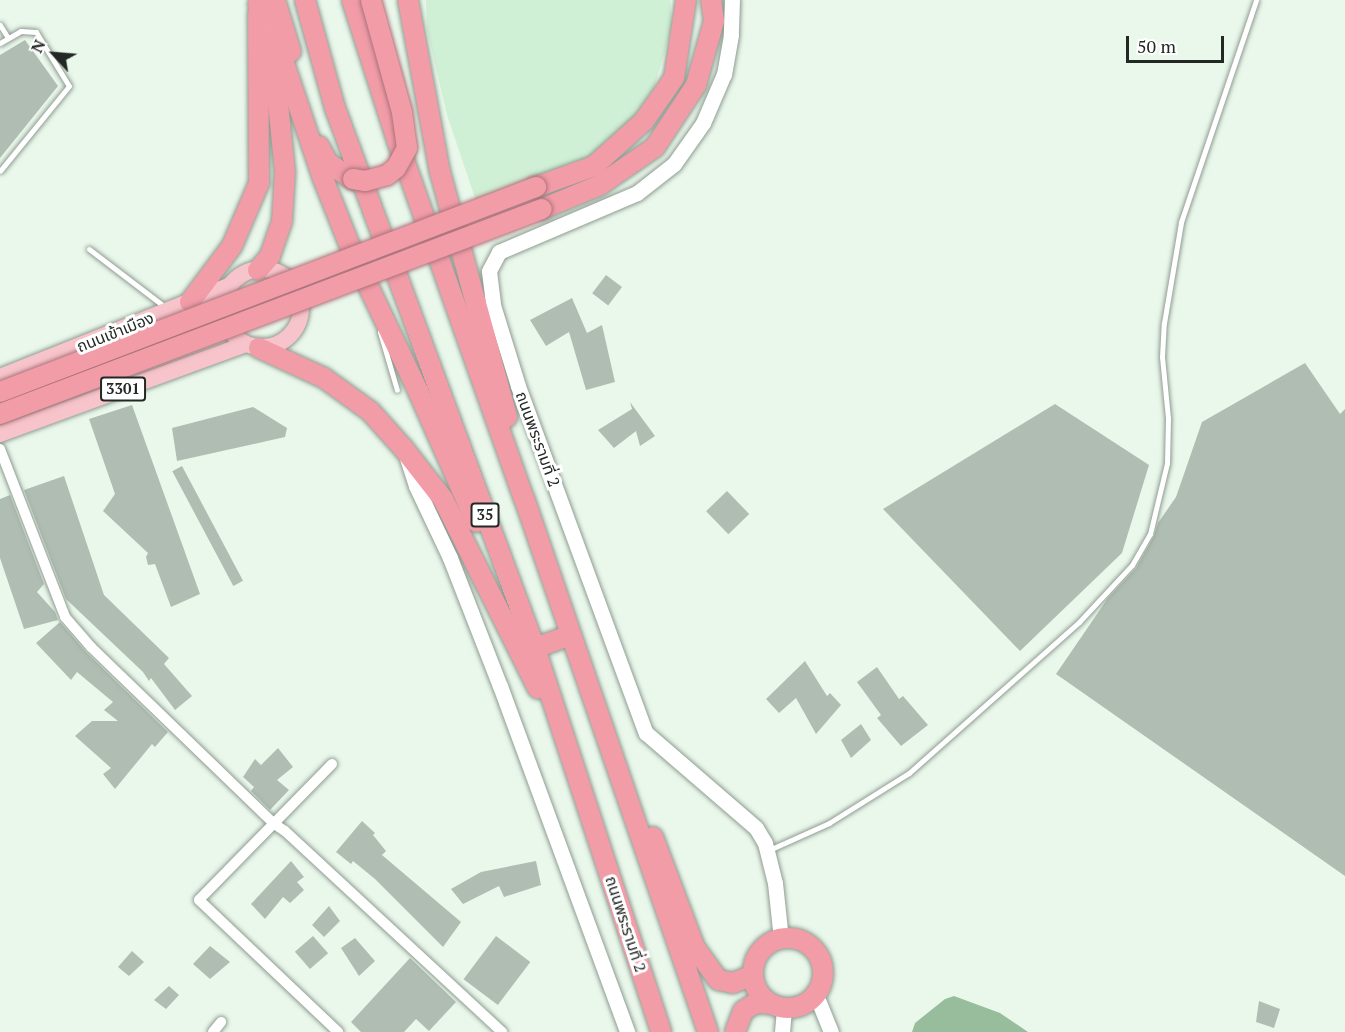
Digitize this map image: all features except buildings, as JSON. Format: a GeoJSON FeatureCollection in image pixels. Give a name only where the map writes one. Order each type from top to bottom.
{"type":"FeatureCollection","features":[{"type":"Feature","properties":{"kind":"highway","name":"ถนนพระรามที่ 2"},"geometry":{"type":"LineString","coordinates":[[305,0],[335,108],[534,648],[661,1032]]}},
{"type":"Feature","properties":{"kind":"highway","name":"ถนนพระรามที่ 2"},"geometry":{"type":"LineString","coordinates":[[352,0],[398,144],[524,498],[708,1032]]}},
{"type":"Feature","properties":{"kind":"highway"},"geometry":{"type":"LineString","coordinates":[[263,1],[328,163],[351,179],[365,181],[387,175],[396,168],[407,148],[402,112],[371,0]]}},
{"type":"Feature","properties":{"kind":"highway"},"geometry":{"type":"LineString","coordinates":[[408,0],[440,172],[506,410],[524,498]]}},
{"type":"Feature","properties":{"kind":"highway"},"geometry":{"type":"LineString","coordinates":[[0,392],[594,166],[644,121],[674,78],[686,0]]}},
{"type":"Feature","properties":{"kind":"highway"},"geometry":{"type":"LineString","coordinates":[[0,414],[600,185],[655,147],[696,85],[714,21],[711,0]]}},
{"type":"Feature","properties":{"kind":"highway"},"geometry":{"type":"LineString","coordinates":[[263,1],[322,176],[353,255],[418,391],[534,648],[570,635]]}},
{"type":"Feature","properties":{"kind":"highway"},"geometry":{"type":"LineString","coordinates":[[258,270],[270,256],[282,221],[285,172],[275,73],[263,1]]}},
{"type":"Feature","properties":{"kind":"highway"},"geometry":{"type":"LineString","coordinates":[[190,302],[232,246],[260,183],[263,1]]}},
{"type":"Feature","properties":{"kind":"highway"},"geometry":{"type":"LineString","coordinates":[[289,279],[353,255]]}},
{"type":"Feature","properties":{"kind":"highway"},"geometry":{"type":"LineString","coordinates":[[301,303],[366,285]]}},
{"type":"Feature","properties":{"kind":"highway"},"geometry":{"type":"LineString","coordinates":[[253,346],[324,378],[370,411],[404,449],[443,499],[567,748]]}},
{"type":"Feature","properties":{"kind":"highway"},"geometry":{"type":"LineString","coordinates":[[620,777],[656,843],[695,948],[718,980],[733,983],[753,975]]}},
{"type":"Feature","properties":{"kind":"highway"},"geometry":{"type":"LineString","coordinates":[[735,1032],[743,1011],[756,1003],[778,1006],[807,1003],[816,995],[822,984],[821,960],[805,942],[781,939],[761,952],[755,963],[753,975],[763,997],[778,1006]]}},
{"type":"Feature","properties":{"kind":"main road","name":"ถนนพระรามที่ 2"},"geometry":{"type":"LineString","coordinates":[[732,0],[731,35],[724,74],[703,123],[674,164],[638,194],[499,252],[489,271],[493,305],[518,386],[646,733],[756,828],[767,851],[776,883],[781,939]]}},
{"type":"Feature","properties":{"kind":"main road"},"geometry":{"type":"LineString","coordinates":[[229,286],[224,297],[224,320],[229,330],[253,346],[273,346],[285,340],[294,330],[300,317],[301,303],[297,290],[289,279],[277,272],[258,270]]}},
{"type":"Feature","properties":{"kind":"main road","name":"ถนนเข้าเมือง"},"geometry":{"type":"LineString","coordinates":[[0,377],[229,286],[238,276],[258,270]]}},
{"type":"Feature","properties":{"kind":"main road","name":"3301"},"geometry":{"type":"LineString","coordinates":[[0,434],[253,346]]}},
{"type":"Feature","properties":{"kind":"main road","name":"ถนนพระรามที่ 2"},"geometry":{"type":"LineString","coordinates":[[404,449],[416,486],[450,558],[496,675],[627,1032]]}},
{"type":"Feature","properties":{"kind":"main road"},"geometry":{"type":"LineString","coordinates":[[816,995],[831,1032]]}},
{"type":"Feature","properties":{"kind":"main road"},"geometry":{"type":"LineString","coordinates":[[778,1006],[782,1032]]}},
{"type":"Feature","properties":{"kind":"street"},"geometry":{"type":"LineString","coordinates":[[0,449],[65,617],[92,647],[273,823],[285,831],[502,1032]]}},
{"type":"Feature","properties":{"kind":"street"},"geometry":{"type":"LineString","coordinates":[[332,764],[199,900],[338,1032]]}},
{"type":"Feature","properties":{"kind":"street"},"geometry":{"type":"LineString","coordinates":[[213,1032],[221,1022]]}},
{"type":"Feature","properties":{"kind":"lane"},"geometry":{"type":"LineString","coordinates":[[767,851],[829,823],[909,773],[1079,622],[1137,558],[1150,534],[1167,463],[1168,418],[1162,357],[1164,323],[1181,222],[1256,0]]}},
{"type":"Feature","properties":{"kind":"lane"},"geometry":{"type":"LineString","coordinates":[[0,25],[8,38]]}},
{"type":"Feature","properties":{"kind":"lane"},"geometry":{"type":"LineString","coordinates":[[0,43],[21,31],[36,32],[69,86],[0,171]]}},
{"type":"Feature","properties":{"kind":"lane"},"geometry":{"type":"LineString","coordinates":[[89,249],[169,310]]}},
{"type":"Feature","properties":{"kind":"lane"},"geometry":{"type":"LineString","coordinates":[[366,285],[397,390]]}},
{"type":"Feature","properties":{"kind":"shaded area"},"geometry":{"type":"Polygon","coordinates":[[[426,0],[670,0],[672,26],[654,88],[627,127],[588,160],[477,204],[447,115],[427,30],[426,0]]]}},
{"type":"Feature","properties":{"kind":"shaded area"},"geometry":{"type":"Polygon","coordinates":[[[954,996],[1000,1013],[1028,1032],[912,1032],[915,1023],[945,999],[954,996]]]}}]}
